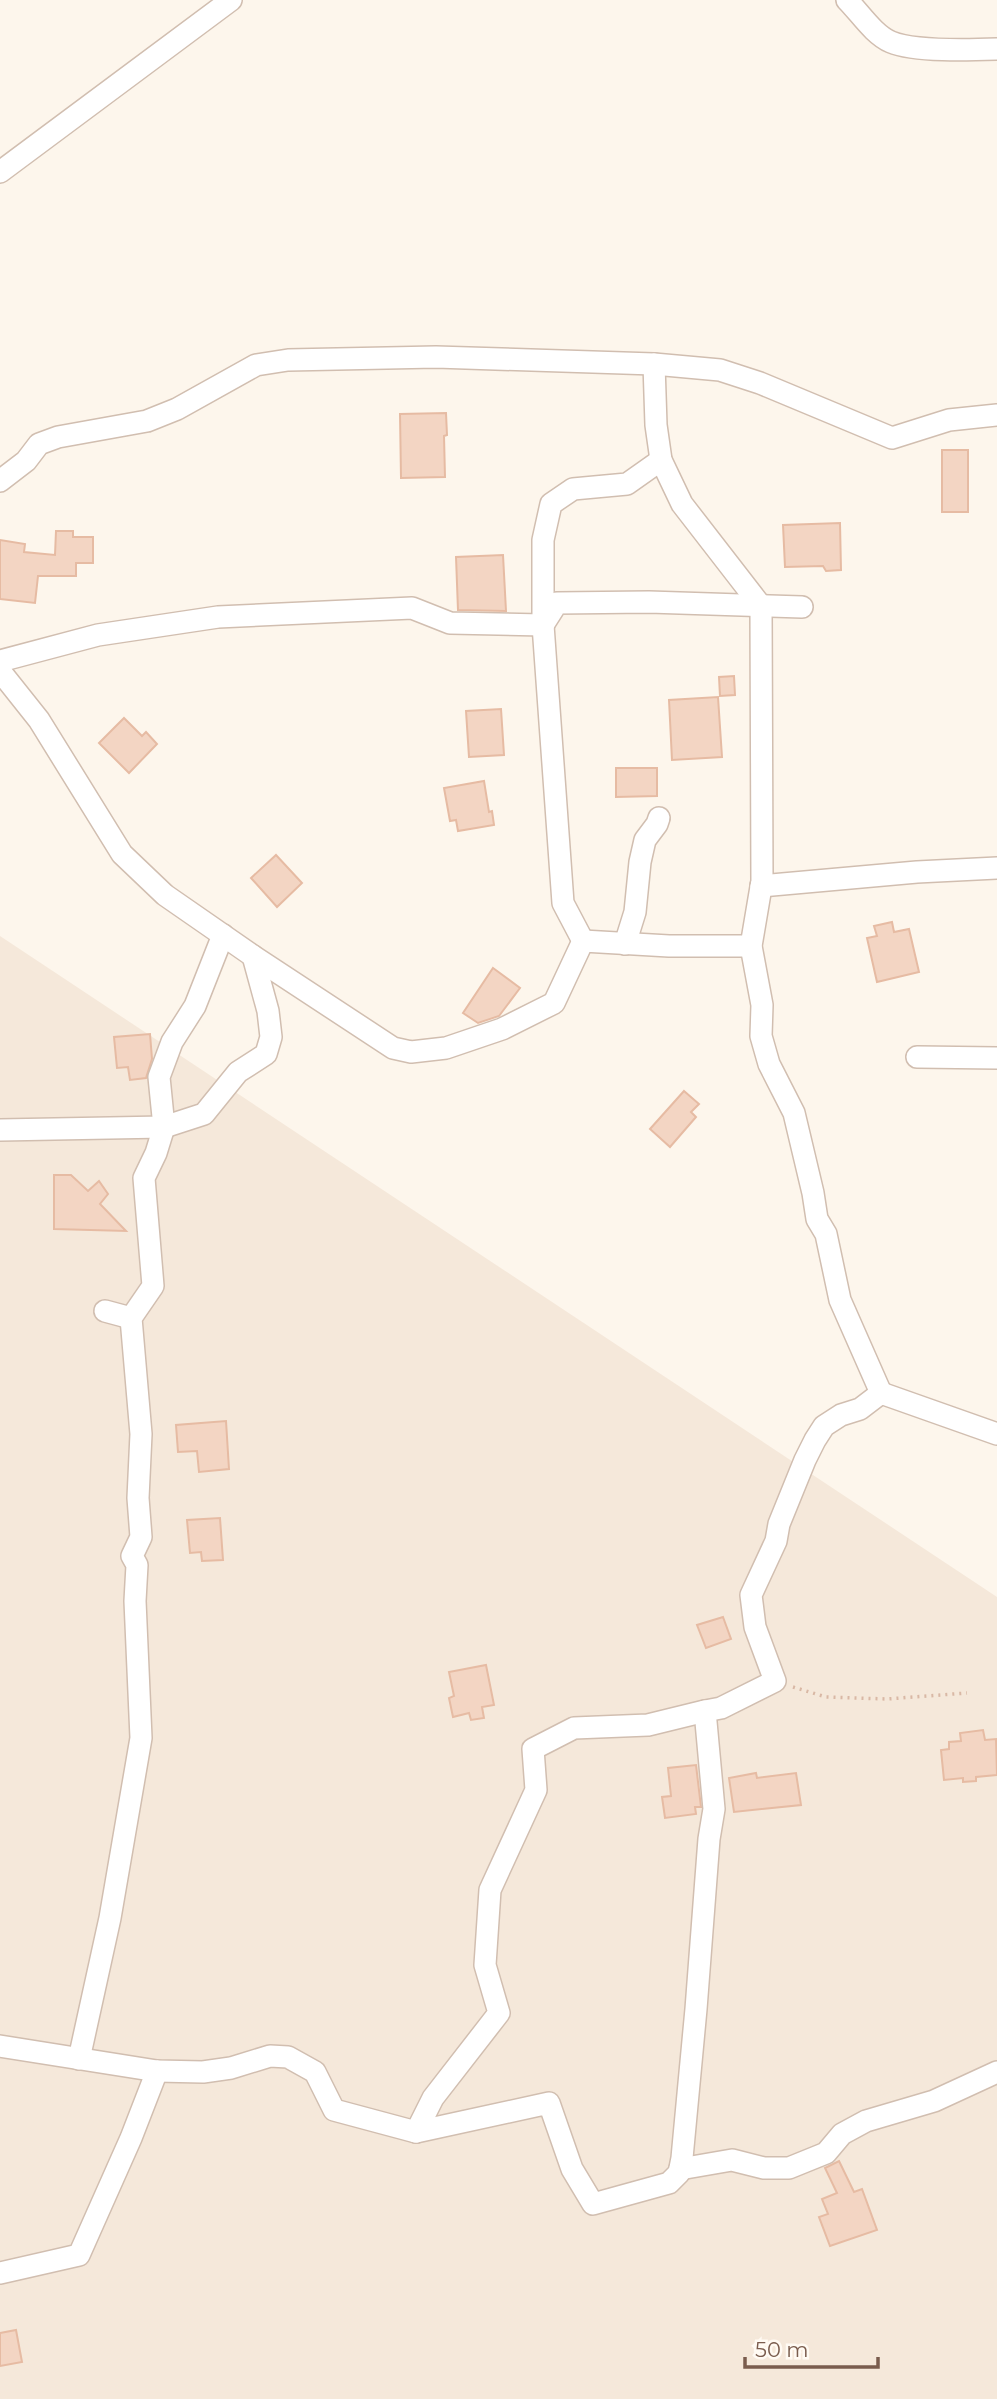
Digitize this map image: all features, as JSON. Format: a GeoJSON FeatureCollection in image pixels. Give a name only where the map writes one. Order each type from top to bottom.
{"type":"FeatureCollection","features":[{"type":"Feature","properties":{"kind":"street"},"geometry":{"type":"LineString","coordinates":[[0,172],[231,0]]}},
{"type":"Feature","properties":{"kind":"street"},"geometry":{"type":"LineString","coordinates":[[847,0],[891,42],[926,48],[997,49]]}},
{"type":"Feature","properties":{"kind":"street"},"geometry":{"type":"LineString","coordinates":[[0,481],[26,461],[39,444],[58,437],[147,421],[177,409],[256,365],[288,359],[436,357],[654,364],[720,370],[760,383],[892,438],[949,420],[997,415]]}},
{"type":"Feature","properties":{"kind":"street"},"geometry":{"type":"LineString","coordinates":[[654,364],[656,425],[661,460],[682,504],[761,606],[761,886],[751,946],[762,1005],[761,1036],[769,1064],[794,1113],[817,1219],[826,1234],[840,1300],[881,1393],[997,1434]]}},
{"type":"Feature","properties":{"kind":"street"},"geometry":{"type":"LineString","coordinates":[[583,941],[563,903],[543,625],[543,540],[551,504],[573,489],[627,484],[661,460]]}},
{"type":"Feature","properties":{"kind":"street"},"geometry":{"type":"LineString","coordinates":[[543,625],[557,603],[649,602],[802,607]]}},
{"type":"Feature","properties":{"kind":"street"},"geometry":{"type":"LineString","coordinates":[[0,661],[98,635],[218,617],[412,608],[450,623],[543,625]]}},
{"type":"Feature","properties":{"kind":"street"},"geometry":{"type":"LineString","coordinates":[[0,671],[39,720],[122,854],[165,895],[393,1048],[425,1052],[446,1048],[502,1029],[554,1003],[583,941]]}},
{"type":"Feature","properties":{"kind":"street"},"geometry":{"type":"LineString","coordinates":[[625,944],[635,912],[645,840],[659,818]]}},
{"type":"Feature","properties":{"kind":"street"},"geometry":{"type":"LineString","coordinates":[[761,886],[916,872],[997,868]]}},
{"type":"Feature","properties":{"kind":"street"},"geometry":{"type":"LineString","coordinates":[[79,2059],[110,1918],[141,1738],[135,1601],[138,1565],[132,1556],[141,1536],[138,1498],[141,1434],[131,1318],[153,1286],[144,1178],[164,1127],[159,1077],[172,1042],[195,1006],[223,935]]}},
{"type":"Feature","properties":{"kind":"street"},"geometry":{"type":"LineString","coordinates":[[583,941],[751,946]]}},
{"type":"Feature","properties":{"kind":"street"},"geometry":{"type":"LineString","coordinates":[[0,1130],[164,1127],[204,1114],[238,1072],[265,1054],[271,1037],[253,956]]}},
{"type":"Feature","properties":{"kind":"street"},"geometry":{"type":"LineString","coordinates":[[917,1057],[997,1058]]}},
{"type":"Feature","properties":{"kind":"street"},"geometry":{"type":"LineString","coordinates":[[106,1311],[131,1318]]}},
{"type":"Feature","properties":{"kind":"street"},"geometry":{"type":"LineString","coordinates":[[416,2132],[433,2098],[499,2013],[485,1965],[490,1889],[536,1790],[533,1749],[574,1728],[648,1725],[721,1708],[775,1681],[755,1627],[751,1595],[776,1541],[779,1524],[805,1460],[824,1426],[841,1415],[860,1409],[881,1393]]}},
{"type":"Feature","properties":{"kind":"street"},"geometry":{"type":"LineString","coordinates":[[0,2046],[157,2071],[203,2072],[231,2068],[270,2056],[288,2057],[315,2072],[334,2110],[416,2132],[549,2103],[572,2169],[593,2204],[669,2183],[680,2169],[714,1809],[705,1711]]}},
{"type":"Feature","properties":{"kind":"street"},"geometry":{"type":"LineString","coordinates":[[0,2273],[79,2255],[157,2071]]}},
{"type":"Feature","properties":{"kind":"street"},"geometry":{"type":"LineString","coordinates":[[680,2169],[732,2160],[764,2168],[789,2168],[826,2153],[842,2134],[866,2121],[934,2101],[997,2072]]}},
{"type":"Feature","properties":{"kind":"path"},"geometry":{"type":"LineString","coordinates":[[775,1681],[826,1697],[887,1699],[967,1693]]}},
{"type":"Feature","properties":{"kind":"shaded area"},"geometry":{"type":"Polygon","coordinates":[[[0,936],[997,1597],[997,2399],[0,2399],[0,936]]]}},
{"type":"Feature","properties":{"kind":"building"},"geometry":{"type":"Polygon","coordinates":[[[446,413],[445,477],[401,478],[400,414],[446,413]]]}},
{"type":"Feature","properties":{"kind":"building"},"geometry":{"type":"Polygon","coordinates":[[[942,450],[968,450],[968,512],[942,512],[942,450]]]}},
{"type":"Feature","properties":{"kind":"building"},"geometry":{"type":"Polygon","coordinates":[[[840,523],[841,570],[826,571],[823,566],[785,567],[783,525],[840,523]]]}},
{"type":"Feature","properties":{"kind":"building"},"geometry":{"type":"Polygon","coordinates":[[[56,531],[73,531],[73,537],[93,537],[93,563],[76,563],[76,576],[38,576],[35,603],[0,599],[0,540],[25,544],[24,552],[55,555],[56,531]]]}},
{"type":"Feature","properties":{"kind":"building"},"geometry":{"type":"Polygon","coordinates":[[[503,555],[506,611],[458,610],[456,557],[503,555]]]}},
{"type":"Feature","properties":{"kind":"building"},"geometry":{"type":"Polygon","coordinates":[[[734,676],[735,695],[720,696],[719,677],[734,676]]]}},
{"type":"Feature","properties":{"kind":"building"},"geometry":{"type":"Polygon","coordinates":[[[718,697],[722,757],[672,760],[669,700],[718,697]]]}},
{"type":"Feature","properties":{"kind":"building"},"geometry":{"type":"Polygon","coordinates":[[[501,709],[504,755],[469,757],[466,711],[501,709]]]}},
{"type":"Feature","properties":{"kind":"building"},"geometry":{"type":"Polygon","coordinates":[[[124,718],[142,736],[146,732],[157,744],[129,773],[99,743],[124,718]]]}},
{"type":"Feature","properties":{"kind":"building"},"geometry":{"type":"Polygon","coordinates":[[[616,768],[657,768],[657,796],[616,797],[616,768]]]}},
{"type":"Feature","properties":{"kind":"building"},"geometry":{"type":"Polygon","coordinates":[[[484,781],[494,825],[458,831],[456,820],[450,821],[444,788],[484,781]]]}},
{"type":"Feature","properties":{"kind":"building"},"geometry":{"type":"Polygon","coordinates":[[[276,855],[302,883],[277,907],[251,878],[276,855]]]}},
{"type":"Feature","properties":{"kind":"building"},"geometry":{"type":"Polygon","coordinates":[[[892,922],[894,932],[909,929],[919,972],[877,982],[867,938],[877,936],[874,926],[892,922]]]}},
{"type":"Feature","properties":{"kind":"building"},"geometry":{"type":"Polygon","coordinates":[[[493,968],[520,988],[499,1016],[478,1023],[463,1013],[493,968]]]}},
{"type":"Feature","properties":{"kind":"building"},"geometry":{"type":"Polygon","coordinates":[[[150,1034],[152,1059],[146,1078],[130,1080],[128,1067],[117,1068],[114,1037],[150,1034]]]}},
{"type":"Feature","properties":{"kind":"building"},"geometry":{"type":"Polygon","coordinates":[[[684,1091],[699,1104],[691,1112],[696,1117],[670,1147],[650,1129],[684,1091]]]}},
{"type":"Feature","properties":{"kind":"building"},"geometry":{"type":"Polygon","coordinates":[[[54,1175],[71,1175],[88,1191],[99,1181],[108,1194],[100,1204],[126,1231],[54,1229],[54,1175]]]}},
{"type":"Feature","properties":{"kind":"building"},"geometry":{"type":"Polygon","coordinates":[[[226,1421],[229,1469],[199,1472],[197,1451],[178,1452],[176,1425],[226,1421]]]}},
{"type":"Feature","properties":{"kind":"building"},"geometry":{"type":"Polygon","coordinates":[[[220,1518],[223,1560],[202,1561],[201,1552],[190,1553],[187,1520],[220,1518]]]}},
{"type":"Feature","properties":{"kind":"building"},"geometry":{"type":"Polygon","coordinates":[[[723,1617],[731,1639],[706,1648],[697,1625],[723,1617]]]}},
{"type":"Feature","properties":{"kind":"building"},"geometry":{"type":"Polygon","coordinates":[[[486,1665],[494,1705],[482,1707],[484,1718],[471,1720],[469,1713],[453,1717],[449,1698],[454,1696],[449,1672],[486,1665]]]}},
{"type":"Feature","properties":{"kind":"building"},"geometry":{"type":"Polygon","coordinates":[[[983,1730],[985,1740],[996,1739],[997,1775],[976,1777],[976,1781],[963,1782],[963,1778],[944,1780],[941,1750],[949,1749],[949,1742],[961,1741],[960,1733],[983,1730]]]}},
{"type":"Feature","properties":{"kind":"building"},"geometry":{"type":"Polygon","coordinates":[[[696,1765],[701,1807],[695,1807],[696,1814],[665,1818],[662,1797],[671,1796],[668,1768],[696,1765]]]}},
{"type":"Feature","properties":{"kind":"building"},"geometry":{"type":"Polygon","coordinates":[[[756,1773],[757,1778],[796,1773],[801,1805],[734,1812],[729,1778],[756,1773]]]}},
{"type":"Feature","properties":{"kind":"building"},"geometry":{"type":"Polygon","coordinates":[[[839,2161],[854,2192],[862,2189],[877,2230],[830,2246],[819,2217],[828,2214],[822,2199],[837,2193],[825,2168],[839,2161]]]}},
{"type":"Feature","properties":{"kind":"building"},"geometry":{"type":"Polygon","coordinates":[[[16,2330],[22,2362],[0,2366],[0,2333],[16,2330]]]}}]}
